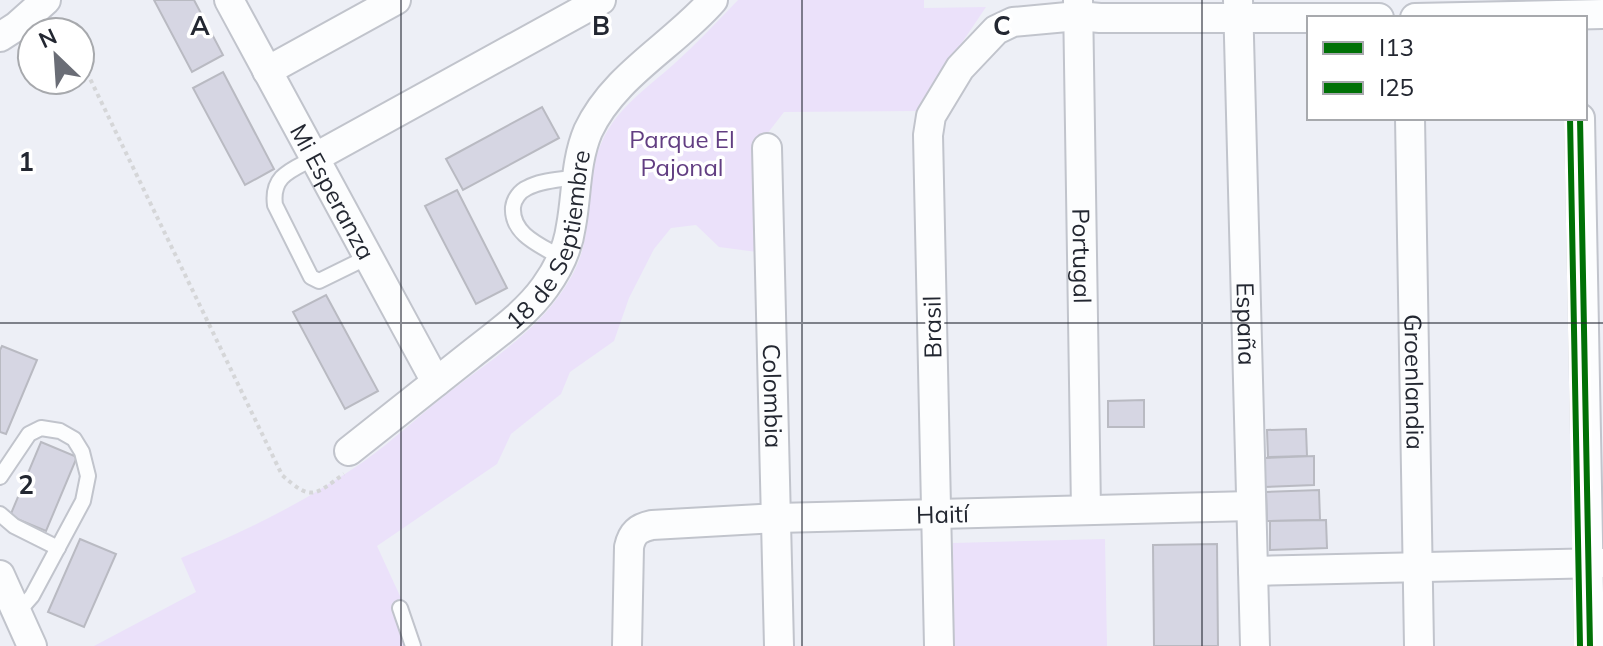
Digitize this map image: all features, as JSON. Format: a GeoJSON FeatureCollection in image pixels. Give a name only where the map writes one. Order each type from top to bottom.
{"type":"FeatureCollection","features":[{"type":"Feature","properties":{"kind":"street","name":"Mi Esperanza"},"geometry":{"type":"LineString","coordinates":[[229,0],[436,382]]}},
{"type":"Feature","properties":{"kind":"street"},"geometry":{"type":"LineString","coordinates":[[267,71],[396,0]]}},
{"type":"Feature","properties":{"kind":"street"},"geometry":{"type":"LineString","coordinates":[[314,158],[601,0]]}},
{"type":"Feature","properties":{"kind":"street","name":"18 de Septiembre"},"geometry":{"type":"LineString","coordinates":[[352,459],[436,382],[521,314],[547,285],[562,258],[571,229],[582,146],[605,102],[713,0]]}},
{"type":"Feature","properties":{"kind":"street"},"geometry":{"type":"LineString","coordinates":[[1078,8],[1100,18],[1238,9],[1348,16]]}},
{"type":"Feature","properties":{"kind":"street","name":"Brasil"},"geometry":{"type":"LineString","coordinates":[[939,646],[928,135],[931,116],[960,68],[996,30],[1013,22],[1078,8]]}},
{"type":"Feature","properties":{"kind":"street","name":"Portugal"},"geometry":{"type":"LineString","coordinates":[[1078,8],[1086,510]]}},
{"type":"Feature","properties":{"kind":"street"},"geometry":{"type":"LineString","coordinates":[[0,37],[36,9]]}},
{"type":"Feature","properties":{"kind":"street","name":"España"},"geometry":{"type":"LineString","coordinates":[[1238,9],[1255,646]]}},
{"type":"Feature","properties":{"kind":"street"},"geometry":{"type":"LineString","coordinates":[[1471,16],[1584,12]]}},
{"type":"Feature","properties":{"kind":"street","name":"Groenlandia"},"geometry":{"type":"LineString","coordinates":[[1410,120],[1419,646]]}},
{"type":"Feature","properties":{"kind":"street"},"geometry":{"type":"LineString","coordinates":[[1580,120],[1596,563],[1590,646]]}},
{"type":"Feature","properties":{"kind":"street","name":"Colombia"},"geometry":{"type":"LineString","coordinates":[[767,148],[779,646]]}},
{"type":"Feature","properties":{"kind":"street","name":"Haití"},"geometry":{"type":"LineString","coordinates":[[627,646],[629,547],[635,531],[643,527],[777,518],[1251,506]]}},
{"type":"Feature","properties":{"kind":"street"},"geometry":{"type":"LineString","coordinates":[[1253,571],[1596,563]]}},
{"type":"Feature","properties":{"kind":"street"},"geometry":{"type":"LineString","coordinates":[[0,575],[32,646]]}},
{"type":"Feature","properties":{"kind":"lane"},"geometry":{"type":"LineString","coordinates":[[314,158],[285,174],[273,193],[275,205],[311,277],[319,281],[368,257]]}},
{"type":"Feature","properties":{"kind":"lane"},"geometry":{"type":"LineString","coordinates":[[562,258],[528,238],[519,228],[513,216],[513,202],[524,189],[538,183],[576,177]]}},
{"type":"Feature","properties":{"kind":"lane"},"geometry":{"type":"LineString","coordinates":[[0,477],[29,434],[41,428],[60,431],[74,439],[82,452],[88,476],[83,501],[32,596],[18,612]]}},
{"type":"Feature","properties":{"kind":"lane"},"geometry":{"type":"LineString","coordinates":[[0,514],[14,526],[58,548]]}},
{"type":"Feature","properties":{"kind":"lane"},"geometry":{"type":"LineString","coordinates":[[400,608],[413,646]]}},
{"type":"Feature","properties":{"kind":"path"},"geometry":{"type":"LineString","coordinates":[[96,91],[282,475],[310,494],[321,491],[352,459]]}},
{"type":"Feature","properties":{"kind":"green space","name":"Parque El Pajonal"},"geometry":{"type":"Polygon","coordinates":[[[738,0],[924,0],[924,8],[986,7],[916,111],[784,112],[757,147],[757,252],[719,247],[696,225],[671,228],[654,249],[629,298],[614,341],[570,372],[561,394],[511,434],[497,464],[377,546],[423,646],[94,646],[196,592],[181,558],[275,515],[341,477],[386,445],[532,327],[559,296],[578,263],[585,236],[591,175],[607,131],[633,100],[738,0]]]}},
{"type":"Feature","properties":{"kind":"green space"},"geometry":{"type":"Polygon","coordinates":[[[1105,539],[1107,646],[954,646],[953,543],[1105,539]]]}},
{"type":"Feature","properties":{"kind":"building"},"geometry":{"type":"Polygon","coordinates":[[[154,0],[194,0],[223,55],[192,72],[154,0]]]}},
{"type":"Feature","properties":{"kind":"building"},"geometry":{"type":"Polygon","coordinates":[[[223,72],[274,169],[245,185],[193,88],[223,72]]]}},
{"type":"Feature","properties":{"kind":"building"},"geometry":{"type":"Polygon","coordinates":[[[542,107],[559,138],[463,190],[446,159],[542,107]]]}},
{"type":"Feature","properties":{"kind":"building"},"geometry":{"type":"Polygon","coordinates":[[[457,190],[507,288],[476,304],[425,206],[457,190]]]}},
{"type":"Feature","properties":{"kind":"building"},"geometry":{"type":"Polygon","coordinates":[[[326,295],[378,391],[345,409],[293,312],[326,295]]]}},
{"type":"Feature","properties":{"kind":"building"},"geometry":{"type":"Polygon","coordinates":[[[2,346],[37,360],[6,434],[0,432],[2,346]]]}},
{"type":"Feature","properties":{"kind":"building"},"geometry":{"type":"Polygon","coordinates":[[[1144,400],[1144,427],[1108,427],[1108,401],[1144,400]]]}},
{"type":"Feature","properties":{"kind":"building"},"geometry":{"type":"Polygon","coordinates":[[[1306,429],[1307,456],[1268,457],[1267,430],[1306,429]]]}},
{"type":"Feature","properties":{"kind":"building"},"geometry":{"type":"Polygon","coordinates":[[[41,442],[77,457],[46,531],[10,516],[41,442]]]}},
{"type":"Feature","properties":{"kind":"building"},"geometry":{"type":"Polygon","coordinates":[[[1314,456],[1314,485],[1263,487],[1263,458],[1314,456]]]}},
{"type":"Feature","properties":{"kind":"building"},"geometry":{"type":"Polygon","coordinates":[[[1319,490],[1320,520],[1267,521],[1266,492],[1319,490]]]}},
{"type":"Feature","properties":{"kind":"building"},"geometry":{"type":"Polygon","coordinates":[[[1326,520],[1327,548],[1270,550],[1270,521],[1326,520]]]}},
{"type":"Feature","properties":{"kind":"building"},"geometry":{"type":"Polygon","coordinates":[[[80,539],[116,554],[84,627],[48,612],[80,539]]]}},
{"type":"Feature","properties":{"kind":"building"},"geometry":{"type":"Polygon","coordinates":[[[1217,544],[1218,646],[1154,646],[1153,545],[1217,544]]]}},
{"type":"Feature","properties":{"kind":"transit line","name":"I25"},"geometry":{"type":"LineString","coordinates":[[1570,120],[1580,646]]}},
{"type":"Feature","properties":{"kind":"transit line","name":"I13"},"geometry":{"type":"LineString","coordinates":[[1580,120],[1590,646]]}}]}
